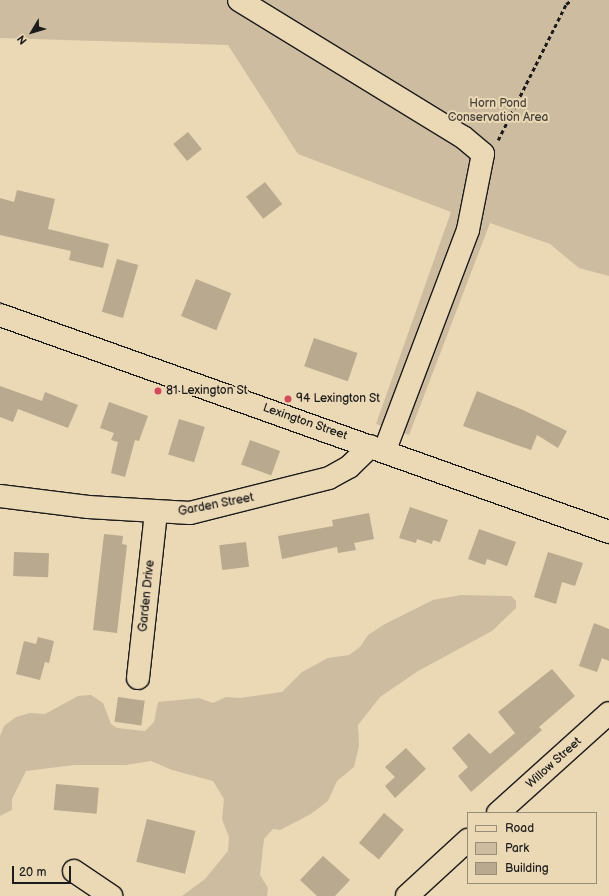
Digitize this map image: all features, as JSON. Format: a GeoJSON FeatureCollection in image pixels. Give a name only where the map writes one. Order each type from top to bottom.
{"type":"FeatureCollection","features":[{"type":"Feature","properties":{"kind":"street"},"geometry":{"type":"LineString","coordinates":[[239,0],[463,137],[483,154],[468,230],[378,448]]}},
{"type":"Feature","properties":{"kind":"street","name":"Lexington Street"},"geometry":{"type":"LineString","coordinates":[[0,315],[378,448],[609,532]]}},
{"type":"Feature","properties":{"kind":"street","name":"Garden Street"},"geometry":{"type":"LineString","coordinates":[[0,496],[156,513],[190,513],[329,478],[378,448]]}},
{"type":"Feature","properties":{"kind":"street","name":"Garden Drive"},"geometry":{"type":"LineString","coordinates":[[138,678],[156,513]]}},
{"type":"Feature","properties":{"kind":"street","name":"Willow Street"},"geometry":{"type":"LineString","coordinates":[[499,812],[609,714]]}},
{"type":"Feature","properties":{"kind":"street"},"geometry":{"type":"LineString","coordinates":[[409,895],[467,841]]}},
{"type":"Feature","properties":{"kind":"street"},"geometry":{"type":"LineString","coordinates":[[74,871],[111,896]]}},
{"type":"Feature","properties":{"kind":"path"},"geometry":{"type":"LineString","coordinates":[[483,154],[494,147],[507,126],[566,4],[572,0]]}},
{"type":"Feature","properties":{"kind":"green space","name":"Horn Pond Conservation Area"},"geometry":{"type":"Polygon","coordinates":[[[0,0],[609,0],[609,276],[579,268],[550,244],[490,223],[409,435],[376,424],[451,212],[298,154],[228,45],[0,38],[0,0]]]}},
{"type":"Feature","properties":{"kind":"green space"},"geometry":{"type":"Polygon","coordinates":[[[461,595],[511,596],[516,601],[516,608],[492,631],[418,671],[380,697],[358,725],[359,746],[354,767],[337,781],[328,801],[311,814],[280,830],[273,829],[264,839],[260,875],[268,888],[267,896],[182,896],[205,879],[228,851],[229,837],[222,819],[224,799],[213,781],[172,770],[151,761],[126,765],[74,765],[26,771],[12,799],[12,810],[0,816],[0,736],[4,726],[16,717],[30,713],[45,714],[78,696],[91,695],[103,703],[111,724],[117,728],[145,731],[154,722],[158,702],[199,698],[213,703],[226,697],[240,698],[282,692],[302,672],[328,658],[349,655],[360,647],[368,635],[385,624],[433,600],[461,595]]]}},
{"type":"Feature","properties":{"kind":"building"},"geometry":{"type":"Polygon","coordinates":[[[188,132],[202,149],[187,161],[173,144],[188,132]]]}},
{"type":"Feature","properties":{"kind":"building"},"geometry":{"type":"Polygon","coordinates":[[[265,182],[282,204],[263,219],[246,197],[265,182]]]}},
{"type":"Feature","properties":{"kind":"building"},"geometry":{"type":"Polygon","coordinates":[[[17,190],[55,199],[48,229],[109,244],[103,268],[69,260],[71,251],[0,235],[0,198],[14,202],[17,190]]]}},
{"type":"Feature","properties":{"kind":"building"},"geometry":{"type":"Polygon","coordinates":[[[117,259],[138,265],[123,318],[102,312],[117,259]]]}},
{"type":"Feature","properties":{"kind":"building"},"geometry":{"type":"Polygon","coordinates":[[[196,279],[231,293],[216,330],[181,316],[196,279]]]}},
{"type":"Feature","properties":{"kind":"building"},"geometry":{"type":"Polygon","coordinates":[[[314,338],[357,353],[348,381],[304,366],[314,338]]]}},
{"type":"Feature","properties":{"kind":"building"},"geometry":{"type":"Polygon","coordinates":[[[0,386],[42,401],[45,392],[78,405],[68,428],[18,409],[13,422],[0,417],[0,386]]]}},
{"type":"Feature","properties":{"kind":"building"},"geometry":{"type":"Polygon","coordinates":[[[477,391],[523,410],[567,431],[558,448],[537,435],[531,450],[463,426],[477,391]]]}},
{"type":"Feature","properties":{"kind":"building"},"geometry":{"type":"Polygon","coordinates":[[[109,402],[148,416],[139,441],[135,440],[125,477],[111,473],[118,442],[111,440],[114,433],[100,428],[109,402]]]}},
{"type":"Feature","properties":{"kind":"building"},"geometry":{"type":"Polygon","coordinates":[[[179,419],[205,427],[194,462],[168,454],[179,419]]]}},
{"type":"Feature","properties":{"kind":"building"},"geometry":{"type":"Polygon","coordinates":[[[250,440],[280,451],[271,475],[241,464],[250,440]]]}},
{"type":"Feature","properties":{"kind":"building"},"geometry":{"type":"Polygon","coordinates":[[[410,507],[448,520],[440,542],[433,540],[432,544],[417,539],[416,543],[399,538],[410,507]]]}},
{"type":"Feature","properties":{"kind":"building"},"geometry":{"type":"Polygon","coordinates":[[[369,513],[374,539],[354,543],[356,550],[338,553],[337,547],[282,559],[278,536],[333,526],[332,520],[369,513]]]}},
{"type":"Feature","properties":{"kind":"building"},"geometry":{"type":"Polygon","coordinates":[[[479,529],[516,542],[507,566],[487,559],[485,565],[468,559],[479,529]]]}},
{"type":"Feature","properties":{"kind":"building"},"geometry":{"type":"Polygon","coordinates":[[[104,534],[123,536],[122,544],[127,545],[117,633],[93,630],[104,534]]]}},
{"type":"Feature","properties":{"kind":"building"},"geometry":{"type":"Polygon","coordinates":[[[246,542],[249,567],[222,570],[219,545],[246,542]]]}},
{"type":"Feature","properties":{"kind":"building"},"geometry":{"type":"Polygon","coordinates":[[[14,552],[49,553],[48,577],[13,576],[14,552]]]}},
{"type":"Feature","properties":{"kind":"building"},"geometry":{"type":"Polygon","coordinates":[[[548,552],[583,563],[575,586],[562,582],[556,604],[534,597],[548,552]]]}},
{"type":"Feature","properties":{"kind":"building"},"geometry":{"type":"Polygon","coordinates":[[[594,623],[609,629],[609,661],[602,658],[597,672],[579,666],[594,623]]]}},
{"type":"Feature","properties":{"kind":"building"},"geometry":{"type":"Polygon","coordinates":[[[38,637],[54,641],[49,663],[45,662],[40,680],[16,674],[24,641],[36,644],[38,637]]]}},
{"type":"Feature","properties":{"kind":"building"},"geometry":{"type":"Polygon","coordinates":[[[552,669],[575,696],[539,727],[542,730],[471,792],[458,776],[468,767],[452,748],[469,733],[490,754],[515,733],[498,712],[552,669]]]}},
{"type":"Feature","properties":{"kind":"building"},"geometry":{"type":"Polygon","coordinates":[[[118,697],[145,701],[141,726],[115,722],[118,697]]]}},
{"type":"Feature","properties":{"kind":"building"},"geometry":{"type":"Polygon","coordinates":[[[406,748],[426,769],[395,798],[385,786],[395,777],[385,767],[406,748]]]}},
{"type":"Feature","properties":{"kind":"building"},"geometry":{"type":"Polygon","coordinates":[[[56,784],[99,788],[97,814],[54,810],[56,784]]]}},
{"type":"Feature","properties":{"kind":"building"},"geometry":{"type":"Polygon","coordinates":[[[384,813],[404,830],[379,860],[359,843],[384,813]]]}},
{"type":"Feature","properties":{"kind":"building"},"geometry":{"type":"Polygon","coordinates":[[[147,819],[196,831],[185,874],[136,862],[147,819]]]}},
{"type":"Feature","properties":{"kind":"building"},"geometry":{"type":"Polygon","coordinates":[[[323,856],[350,880],[335,896],[317,896],[300,880],[323,856]]]}},
{"type":"Feature","properties":{"kind":"place","name":"81 Lexington St"},"geometry":{"type":"Point","coordinates":[158,391]}},
{"type":"Feature","properties":{"kind":"place","name":"94 Lexington St"},"geometry":{"type":"Point","coordinates":[288,399]}}]}
